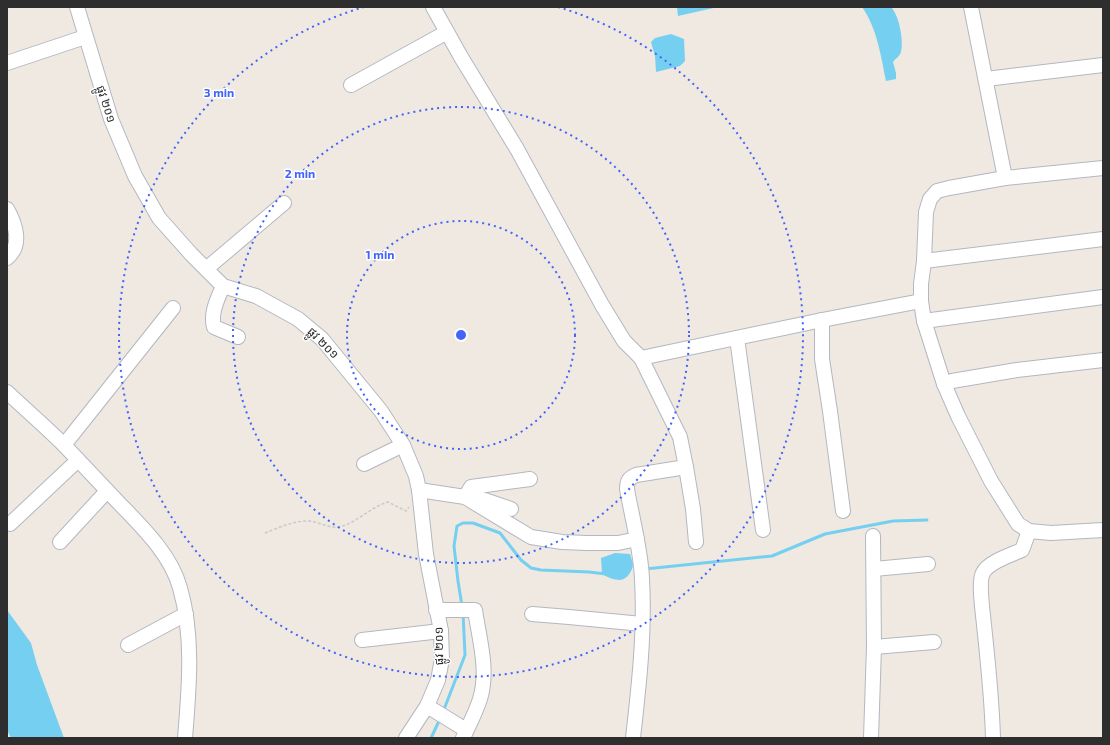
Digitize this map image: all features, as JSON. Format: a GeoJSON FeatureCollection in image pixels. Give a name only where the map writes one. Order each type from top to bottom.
{"type":"FeatureCollection","features":[{"type":"Feature","properties":{"kind":"street","name":"ផ្លូវ ២០១"},"geometry":{"type":"LineString","coordinates":[[77,7],[110,119],[135,176],[159,218],[223,286],[256,296],[298,319],[322,339],[381,411],[403,445],[416,476],[420,493],[426,554],[441,631],[442,659],[438,680],[427,706],[406,738]]}},
{"type":"Feature","properties":{"kind":"street"},"geometry":{"type":"LineString","coordinates":[[433,7],[517,149],[602,305],[624,341],[641,358],[680,437],[693,509],[696,542]]}},
{"type":"Feature","properties":{"kind":"street"},"geometry":{"type":"LineString","coordinates":[[971,7],[1005,178]]}},
{"type":"Feature","properties":{"kind":"street"},"geometry":{"type":"LineString","coordinates":[[351,86],[447,32]]}},
{"type":"Feature","properties":{"kind":"street"},"geometry":{"type":"LineString","coordinates":[[7,63],[86,37]]}},
{"type":"Feature","properties":{"kind":"street"},"geometry":{"type":"LineString","coordinates":[[986,79],[1103,65]]}},
{"type":"Feature","properties":{"kind":"street"},"geometry":{"type":"LineString","coordinates":[[1103,168],[1005,178],[937,191],[930,199],[926,212],[921,301],[924,321],[944,384],[958,416],[991,481],[1018,524],[1029,531],[1050,533],[1103,530]]}},
{"type":"Feature","properties":{"kind":"street"},"geometry":{"type":"LineString","coordinates":[[206,269],[284,202]]}},
{"type":"Feature","properties":{"kind":"street"},"geometry":{"type":"LineString","coordinates":[[7,208],[14,223],[16,242],[13,251],[7,258]]}},
{"type":"Feature","properties":{"kind":"street"},"geometry":{"type":"LineString","coordinates":[[924,261],[1103,239]]}},
{"type":"Feature","properties":{"kind":"street"},"geometry":{"type":"LineString","coordinates":[[223,286],[215,305],[212,322],[214,327],[238,337]]}},
{"type":"Feature","properties":{"kind":"street"},"geometry":{"type":"LineString","coordinates":[[924,321],[1103,297]]}},
{"type":"Feature","properties":{"kind":"street"},"geometry":{"type":"LineString","coordinates":[[641,358],[921,301]]}},
{"type":"Feature","properties":{"kind":"street"},"geometry":{"type":"LineString","coordinates":[[64,445],[173,308]]}},
{"type":"Feature","properties":{"kind":"street"},"geometry":{"type":"LineString","coordinates":[[822,320],[822,359],[843,511]]}},
{"type":"Feature","properties":{"kind":"street"},"geometry":{"type":"LineString","coordinates":[[737,338],[763,530]]}},
{"type":"Feature","properties":{"kind":"street"},"geometry":{"type":"LineString","coordinates":[[944,384],[952,381],[1017,370],[1103,360]]}},
{"type":"Feature","properties":{"kind":"street"},"geometry":{"type":"LineString","coordinates":[[7,392],[64,445],[107,491],[154,542],[174,571],[180,587],[186,614],[189,674],[186,738]]}},
{"type":"Feature","properties":{"kind":"street"},"geometry":{"type":"LineString","coordinates":[[364,464],[403,445]]}},
{"type":"Feature","properties":{"kind":"street"},"geometry":{"type":"LineString","coordinates":[[10,524],[78,460]]}},
{"type":"Feature","properties":{"kind":"street"},"geometry":{"type":"LineString","coordinates":[[633,738],[641,657],[641,570],[627,489],[628,480],[636,476],[686,467]]}},
{"type":"Feature","properties":{"kind":"street"},"geometry":{"type":"LineString","coordinates":[[466,495],[471,487],[530,479]]}},
{"type":"Feature","properties":{"kind":"street"},"geometry":{"type":"LineString","coordinates":[[60,542],[107,491]]}},
{"type":"Feature","properties":{"kind":"street"},"geometry":{"type":"LineString","coordinates":[[420,493],[466,495],[511,509]]}},
{"type":"Feature","properties":{"kind":"street"},"geometry":{"type":"LineString","coordinates":[[466,495],[531,537],[562,542],[587,543],[618,543],[636,539]]}},
{"type":"Feature","properties":{"kind":"street"},"geometry":{"type":"LineString","coordinates":[[993,738],[992,709],[982,607],[982,574],[988,566],[1022,550],[1029,531]]}},
{"type":"Feature","properties":{"kind":"street"},"geometry":{"type":"LineString","coordinates":[[871,738],[874,647],[873,536]]}},
{"type":"Feature","properties":{"kind":"street"},"geometry":{"type":"LineString","coordinates":[[874,569],[928,564]]}},
{"type":"Feature","properties":{"kind":"street"},"geometry":{"type":"LineString","coordinates":[[427,706],[464,734],[480,698],[483,681],[483,660],[474,610],[436,610]]}},
{"type":"Feature","properties":{"kind":"street"},"geometry":{"type":"LineString","coordinates":[[128,645],[186,614]]}},
{"type":"Feature","properties":{"kind":"street"},"geometry":{"type":"LineString","coordinates":[[532,614],[642,624]]}},
{"type":"Feature","properties":{"kind":"street"},"geometry":{"type":"LineString","coordinates":[[362,640],[441,631]]}},
{"type":"Feature","properties":{"kind":"street"},"geometry":{"type":"LineString","coordinates":[[874,647],[934,642]]}},
{"type":"Feature","properties":{"kind":"path"},"geometry":{"type":"LineString","coordinates":[[265,533],[286,525],[308,521],[328,527],[338,527],[355,520],[380,504],[388,502],[406,511],[420,493]]}},
{"type":"Feature","properties":{"kind":"water"},"geometry":{"type":"Polygon","coordinates":[[[677,7],[718,7],[678,16],[677,7]]]}},
{"type":"Feature","properties":{"kind":"water"},"geometry":{"type":"Polygon","coordinates":[[[862,7],[891,7],[894,11],[900,28],[902,41],[899,56],[893,62],[896,79],[886,81],[875,33],[862,7]]]}},
{"type":"Feature","properties":{"kind":"water"},"geometry":{"type":"Polygon","coordinates":[[[671,34],[684,39],[685,61],[680,66],[656,72],[655,56],[651,42],[655,38],[671,34]]]}},
{"type":"Feature","properties":{"kind":"water"},"geometry":{"type":"Polygon","coordinates":[[[615,553],[630,554],[633,564],[629,574],[623,580],[613,579],[602,574],[601,558],[615,553]]]}},
{"type":"Feature","properties":{"kind":"water"},"geometry":{"type":"Polygon","coordinates":[[[7,610],[31,643],[37,665],[64,738],[11,738],[7,730],[7,610]]]}},
{"type":"Feature","properties":{"kind":"waterway"},"geometry":{"type":"LineString","coordinates":[[645,569],[772,556],[825,534],[893,521],[927,520]]}},
{"type":"Feature","properties":{"kind":"waterway"},"geometry":{"type":"LineString","coordinates":[[462,606],[454,546],[457,526],[463,523],[473,523],[500,533],[521,560],[531,568],[606,574]]}},
{"type":"Feature","properties":{"kind":"waterway"},"geometry":{"type":"LineString","coordinates":[[443,712],[465,655],[463,613]]}},
{"type":"Feature","properties":{"kind":"waterway"},"geometry":{"type":"LineString","coordinates":[[431,738],[440,719]]}}]}
